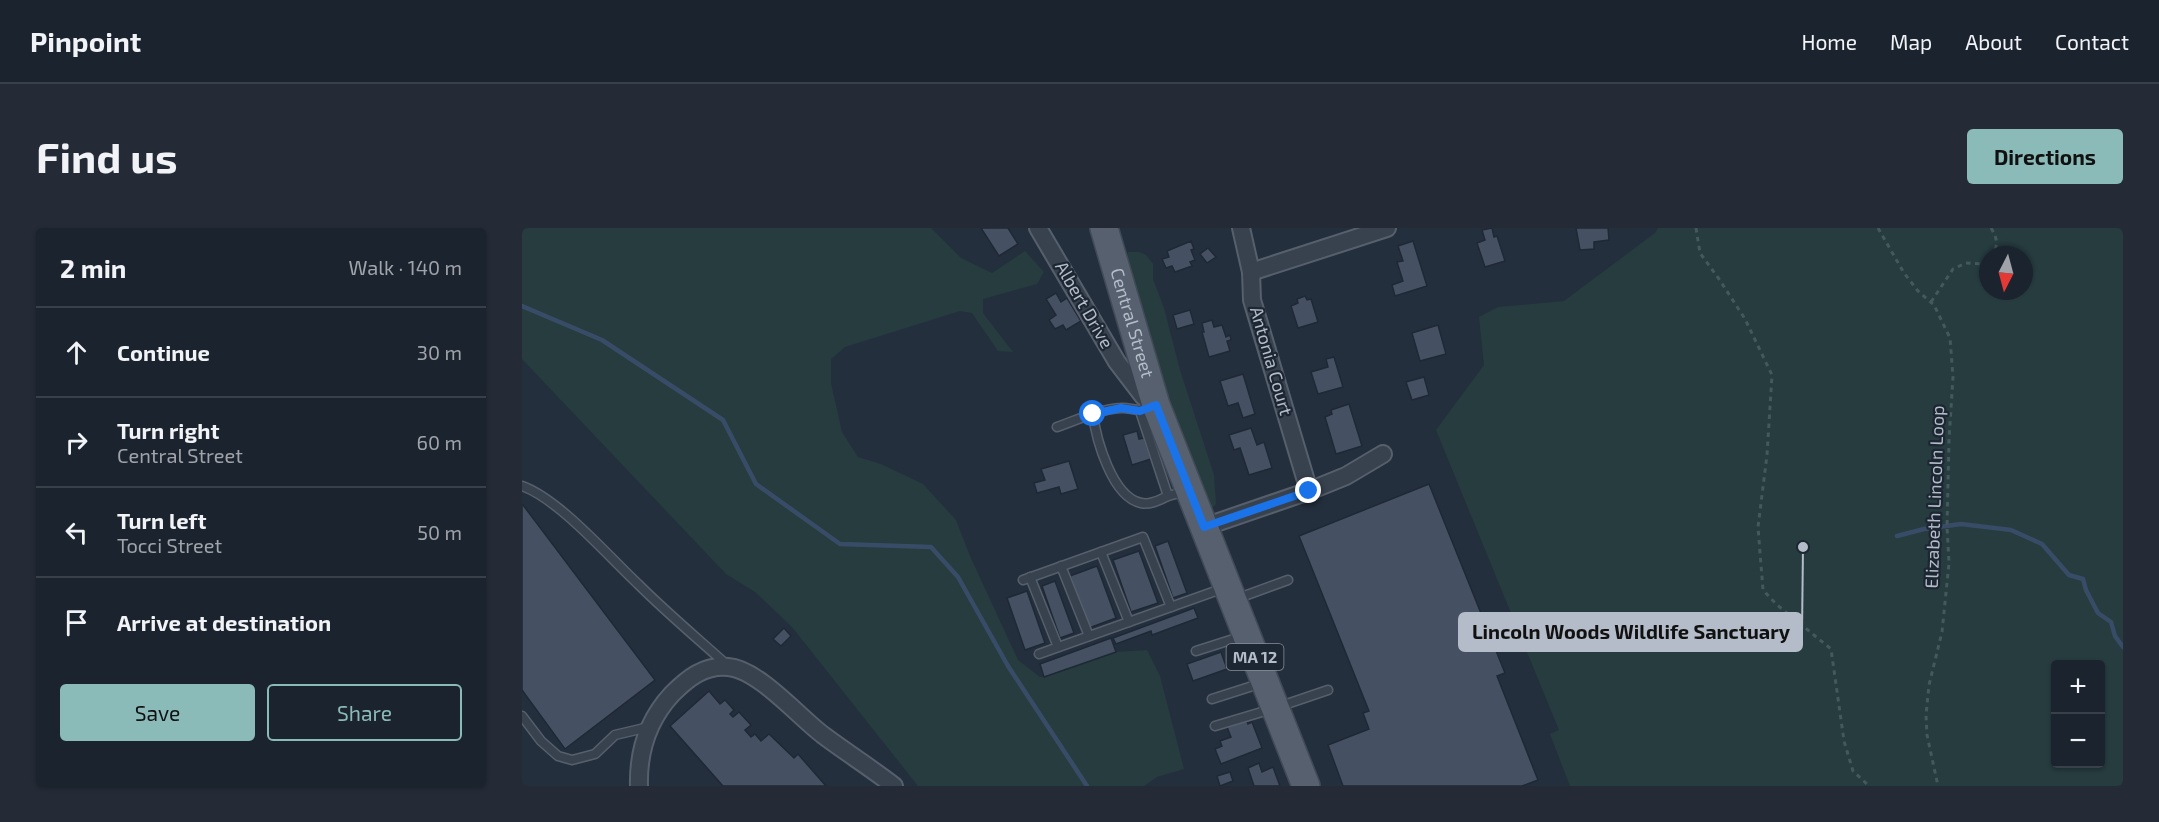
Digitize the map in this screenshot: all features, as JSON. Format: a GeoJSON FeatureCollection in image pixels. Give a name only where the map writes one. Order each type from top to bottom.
{"type":"FeatureCollection","features":[{"type":"Feature","properties":{"kind":"main road","name":"Central Street"},"geometry":{"type":"LineString","coordinates":[[1104,228],[1148,408],[1179,493],[1204,527],[1306,786]]}},
{"type":"Feature","properties":{"kind":"street","name":"Albert Drive"},"geometry":{"type":"LineString","coordinates":[[1038,228],[1117,362],[1143,396],[1148,408]]}},
{"type":"Feature","properties":{"kind":"street","name":"Antonia Court"},"geometry":{"type":"LineString","coordinates":[[1241,228],[1251,272],[1252,300],[1309,491]]}},
{"type":"Feature","properties":{"kind":"street"},"geometry":{"type":"LineString","coordinates":[[1251,272],[1387,228]]}},
{"type":"Feature","properties":{"kind":"street"},"geometry":{"type":"LineString","coordinates":[[1204,527],[1346,476],[1383,454]]}},
{"type":"Feature","properties":{"kind":"street"},"geometry":{"type":"LineString","coordinates":[[639,786],[640,763],[645,737],[653,718],[664,703],[686,681],[705,670],[730,667],[742,670],[764,684],[823,735],[894,786]]}},
{"type":"Feature","properties":{"kind":"lane"},"geometry":{"type":"LineString","coordinates":[[1057,427],[1093,414],[1121,408],[1148,408]]}},
{"type":"Feature","properties":{"kind":"lane"},"geometry":{"type":"LineString","coordinates":[[1093,414],[1095,432],[1117,487],[1141,503],[1155,502],[1179,493]]}},
{"type":"Feature","properties":{"kind":"lane"},"geometry":{"type":"LineString","coordinates":[[522,486],[537,491],[568,517],[665,611],[730,667]]}},
{"type":"Feature","properties":{"kind":"lane"},"geometry":{"type":"LineString","coordinates":[[1058,647],[1026,578],[1143,537],[1170,607]]}},
{"type":"Feature","properties":{"kind":"lane"},"geometry":{"type":"LineString","coordinates":[[1101,552],[1129,622]]}},
{"type":"Feature","properties":{"kind":"lane"},"geometry":{"type":"LineString","coordinates":[[1061,566],[1089,636]]}},
{"type":"Feature","properties":{"kind":"lane"},"geometry":{"type":"LineString","coordinates":[[1039,654],[1170,607],[1288,580]]}},
{"type":"Feature","properties":{"kind":"lane"},"geometry":{"type":"LineString","coordinates":[[1196,651],[1246,635]]}},
{"type":"Feature","properties":{"kind":"lane"},"geometry":{"type":"LineString","coordinates":[[1212,699],[1265,682]]}},
{"type":"Feature","properties":{"kind":"lane"},"geometry":{"type":"LineString","coordinates":[[1215,726],[1328,690]]}},
{"type":"Feature","properties":{"kind":"lane"},"geometry":{"type":"LineString","coordinates":[[522,716],[541,741],[558,756],[572,760],[595,754],[615,735],[649,727]]}},
{"type":"Feature","properties":{"kind":"path"},"geometry":{"type":"LineString","coordinates":[[1696,228],[1700,253],[1745,319],[1772,375],[1767,455],[1758,527],[1763,590],[1776,604],[1831,649],[1844,741],[1853,771],[1869,786]]}},
{"type":"Feature","properties":{"kind":"path","name":"Elizabeth Lincoln Loop"},"geometry":{"type":"LineString","coordinates":[[1878,228],[1904,273],[1918,291],[1934,305],[1950,338],[1953,377],[1948,451],[1949,563],[1942,632],[1929,685],[1926,715],[1927,735],[1938,786]]}},
{"type":"Feature","properties":{"kind":"path"},"geometry":{"type":"LineString","coordinates":[[1991,228],[1997,238],[1996,246]]}},
{"type":"Feature","properties":{"kind":"path"},"geometry":{"type":"LineString","coordinates":[[1931,302],[1953,269],[1966,263],[1979,264]]}},
{"type":"Feature","properties":{"kind":"green space"},"geometry":{"type":"Polygon","coordinates":[[[522,228],[931,228],[961,258],[992,273],[1025,251],[1044,272],[1037,284],[983,299],[983,313],[1013,352],[998,351],[972,313],[960,311],[845,347],[831,359],[831,383],[842,432],[858,457],[881,464],[923,484],[956,520],[1018,660],[1040,677],[1116,652],[1147,650],[1160,676],[1184,769],[1157,777],[1144,786],[918,786],[792,627],[755,592],[726,574],[522,359],[522,228]]]}},
{"type":"Feature","properties":{"kind":"green space"},"geometry":{"type":"Polygon","coordinates":[[[1658,228],[2123,228],[2123,786],[1570,786],[1550,734],[1559,730],[1436,430],[1484,365],[1479,317],[1498,307],[1564,301],[1655,233],[1658,228]]]}},
{"type":"Feature","properties":{"kind":"green space"},"geometry":{"type":"Polygon","coordinates":[[[1128,252],[1139,252],[1146,255],[1153,264],[1153,279],[1164,308],[1180,370],[1214,475],[1216,504],[1211,509],[1205,507],[1160,379],[1127,258],[1128,252]]]}},
{"type":"Feature","properties":{"kind":"building"},"geometry":{"type":"Polygon","coordinates":[[[981,228],[1008,228],[1018,244],[999,256],[981,228]]]}},
{"type":"Feature","properties":{"kind":"building"},"geometry":{"type":"Polygon","coordinates":[[[1492,228],[1505,261],[1485,267],[1477,243],[1485,240],[1482,230],[1492,228]]]}},
{"type":"Feature","properties":{"kind":"building"},"geometry":{"type":"Polygon","coordinates":[[[1576,228],[1608,228],[1609,240],[1594,242],[1594,249],[1580,250],[1576,228]]]}},
{"type":"Feature","properties":{"kind":"building"},"geometry":{"type":"Polygon","coordinates":[[[1191,241],[1194,249],[1191,250],[1195,260],[1190,262],[1192,266],[1175,272],[1172,266],[1166,268],[1162,259],[1169,257],[1167,251],[1191,241]]]}},
{"type":"Feature","properties":{"kind":"building"},"geometry":{"type":"Polygon","coordinates":[[[1413,241],[1427,286],[1395,296],[1392,285],[1403,281],[1397,262],[1403,261],[1398,246],[1413,241]]]}},
{"type":"Feature","properties":{"kind":"building"},"geometry":{"type":"Polygon","coordinates":[[[1208,248],[1216,257],[1207,263],[1200,254],[1208,248]]]}},
{"type":"Feature","properties":{"kind":"building"},"geometry":{"type":"Polygon","coordinates":[[[1056,293],[1061,302],[1067,298],[1081,321],[1066,330],[1063,325],[1055,329],[1049,320],[1056,315],[1046,299],[1056,293]]]}},
{"type":"Feature","properties":{"kind":"building"},"geometry":{"type":"Polygon","coordinates":[[[1305,296],[1307,300],[1311,299],[1318,322],[1298,328],[1291,306],[1298,303],[1297,299],[1305,296]]]}},
{"type":"Feature","properties":{"kind":"building"},"geometry":{"type":"Polygon","coordinates":[[[1190,310],[1194,324],[1177,329],[1173,315],[1190,310]]]}},
{"type":"Feature","properties":{"kind":"building"},"geometry":{"type":"Polygon","coordinates":[[[1212,320],[1214,327],[1222,325],[1226,337],[1230,335],[1231,340],[1227,341],[1230,351],[1209,357],[1202,332],[1204,332],[1202,323],[1212,320]]]}},
{"type":"Feature","properties":{"kind":"building"},"geometry":{"type":"Polygon","coordinates":[[[1438,325],[1446,354],[1420,361],[1412,333],[1438,325]]]}},
{"type":"Feature","properties":{"kind":"building"},"geometry":{"type":"Polygon","coordinates":[[[1334,357],[1343,387],[1318,394],[1311,372],[1328,367],[1326,359],[1334,357]]]}},
{"type":"Feature","properties":{"kind":"building"},"geometry":{"type":"Polygon","coordinates":[[[1243,374],[1255,414],[1243,418],[1238,403],[1228,406],[1220,381],[1243,374]]]}},
{"type":"Feature","properties":{"kind":"building"},"geometry":{"type":"Polygon","coordinates":[[[1424,377],[1429,395],[1412,400],[1406,382],[1424,377]]]}},
{"type":"Feature","properties":{"kind":"building"},"geometry":{"type":"Polygon","coordinates":[[[1349,404],[1362,446],[1336,454],[1325,417],[1332,414],[1331,410],[1349,404]]]}},
{"type":"Feature","properties":{"kind":"building"},"geometry":{"type":"Polygon","coordinates":[[[1251,428],[1257,445],[1264,442],[1272,468],[1249,475],[1240,448],[1234,450],[1229,435],[1251,428]]]}},
{"type":"Feature","properties":{"kind":"building"},"geometry":{"type":"Polygon","coordinates":[[[1137,431],[1139,439],[1144,438],[1151,459],[1132,465],[1123,435],[1137,431]]]}},
{"type":"Feature","properties":{"kind":"building"},"geometry":{"type":"Polygon","coordinates":[[[1069,461],[1078,489],[1061,494],[1059,487],[1037,493],[1034,483],[1045,480],[1041,469],[1069,461]]]}},
{"type":"Feature","properties":{"kind":"building"},"geometry":{"type":"Polygon","coordinates":[[[1429,484],[1505,673],[1497,676],[1538,780],[1522,786],[1343,786],[1328,745],[1369,729],[1363,713],[1369,711],[1299,536],[1429,484]]]}},
{"type":"Feature","properties":{"kind":"building"},"geometry":{"type":"Polygon","coordinates":[[[522,505],[655,680],[565,749],[522,690],[522,505]]]}},
{"type":"Feature","properties":{"kind":"building"},"geometry":{"type":"Polygon","coordinates":[[[1168,541],[1187,593],[1173,598],[1155,546],[1168,541]]]}},
{"type":"Feature","properties":{"kind":"building"},"geometry":{"type":"Polygon","coordinates":[[[1139,551],[1158,603],[1131,612],[1113,560],[1139,551]]]}},
{"type":"Feature","properties":{"kind":"building"},"geometry":{"type":"Polygon","coordinates":[[[1097,566],[1116,618],[1089,628],[1070,576],[1097,566]]]}},
{"type":"Feature","properties":{"kind":"building"},"geometry":{"type":"Polygon","coordinates":[[[1055,581],[1074,633],[1060,638],[1042,586],[1055,581]]]}},
{"type":"Feature","properties":{"kind":"building"},"geometry":{"type":"Polygon","coordinates":[[[1027,591],[1045,643],[1025,650],[1007,598],[1027,591]]]}},
{"type":"Feature","properties":{"kind":"building"},"geometry":{"type":"Polygon","coordinates":[[[1194,608],[1198,618],[1152,635],[1151,631],[1116,644],[1113,638],[1194,608]]]}},
{"type":"Feature","properties":{"kind":"building"},"geometry":{"type":"Polygon","coordinates":[[[784,628],[791,636],[781,646],[773,639],[784,628]]]}},
{"type":"Feature","properties":{"kind":"building"},"geometry":{"type":"Polygon","coordinates":[[[1111,638],[1116,652],[1044,677],[1040,664],[1111,638]]]}},
{"type":"Feature","properties":{"kind":"building"},"geometry":{"type":"Polygon","coordinates":[[[1221,652],[1227,669],[1193,681],[1187,664],[1221,652]]]}},
{"type":"Feature","properties":{"kind":"building"},"geometry":{"type":"Polygon","coordinates":[[[709,691],[720,704],[725,700],[734,710],[730,714],[733,717],[739,712],[751,725],[745,730],[751,737],[755,734],[761,741],[769,734],[794,758],[798,754],[826,786],[723,786],[670,726],[709,691]]]}},
{"type":"Feature","properties":{"kind":"building"},"geometry":{"type":"Polygon","coordinates":[[[1246,719],[1248,724],[1252,722],[1262,748],[1221,764],[1215,749],[1222,746],[1220,741],[1231,737],[1227,727],[1246,719]]]}},
{"type":"Feature","properties":{"kind":"building"},"geometry":{"type":"Polygon","coordinates":[[[1259,763],[1262,772],[1273,767],[1280,786],[1254,786],[1248,768],[1259,763]]]}},
{"type":"Feature","properties":{"kind":"building"},"geometry":{"type":"Polygon","coordinates":[[[1230,772],[1233,781],[1220,786],[1217,776],[1230,772]]]}},
{"type":"Feature","properties":{"kind":"waterway"},"geometry":{"type":"LineString","coordinates":[[522,306],[602,340],[723,420],[756,484],[840,544],[931,547],[958,577],[1008,666],[1087,786]]}},
{"type":"Feature","properties":{"kind":"waterway"},"geometry":{"type":"LineString","coordinates":[[1897,536],[1924,529],[1961,524],[2011,530],[2042,544],[2069,575],[2083,579],[2098,613],[2111,622],[2115,636],[2123,647]]}},
{"type":"Feature","properties":{"kind":"place","name":"Lincoln Woods Wildlife Sanctuary"},"geometry":{"type":"Point","coordinates":[1803,547]}},
{"type":"Feature","properties":{"kind":"route"},"geometry":{"type":"LineString","coordinates":[[1093,414],[1121,408],[1140,411],[1156,405],[1204,527],[1309,491]]}}]}
